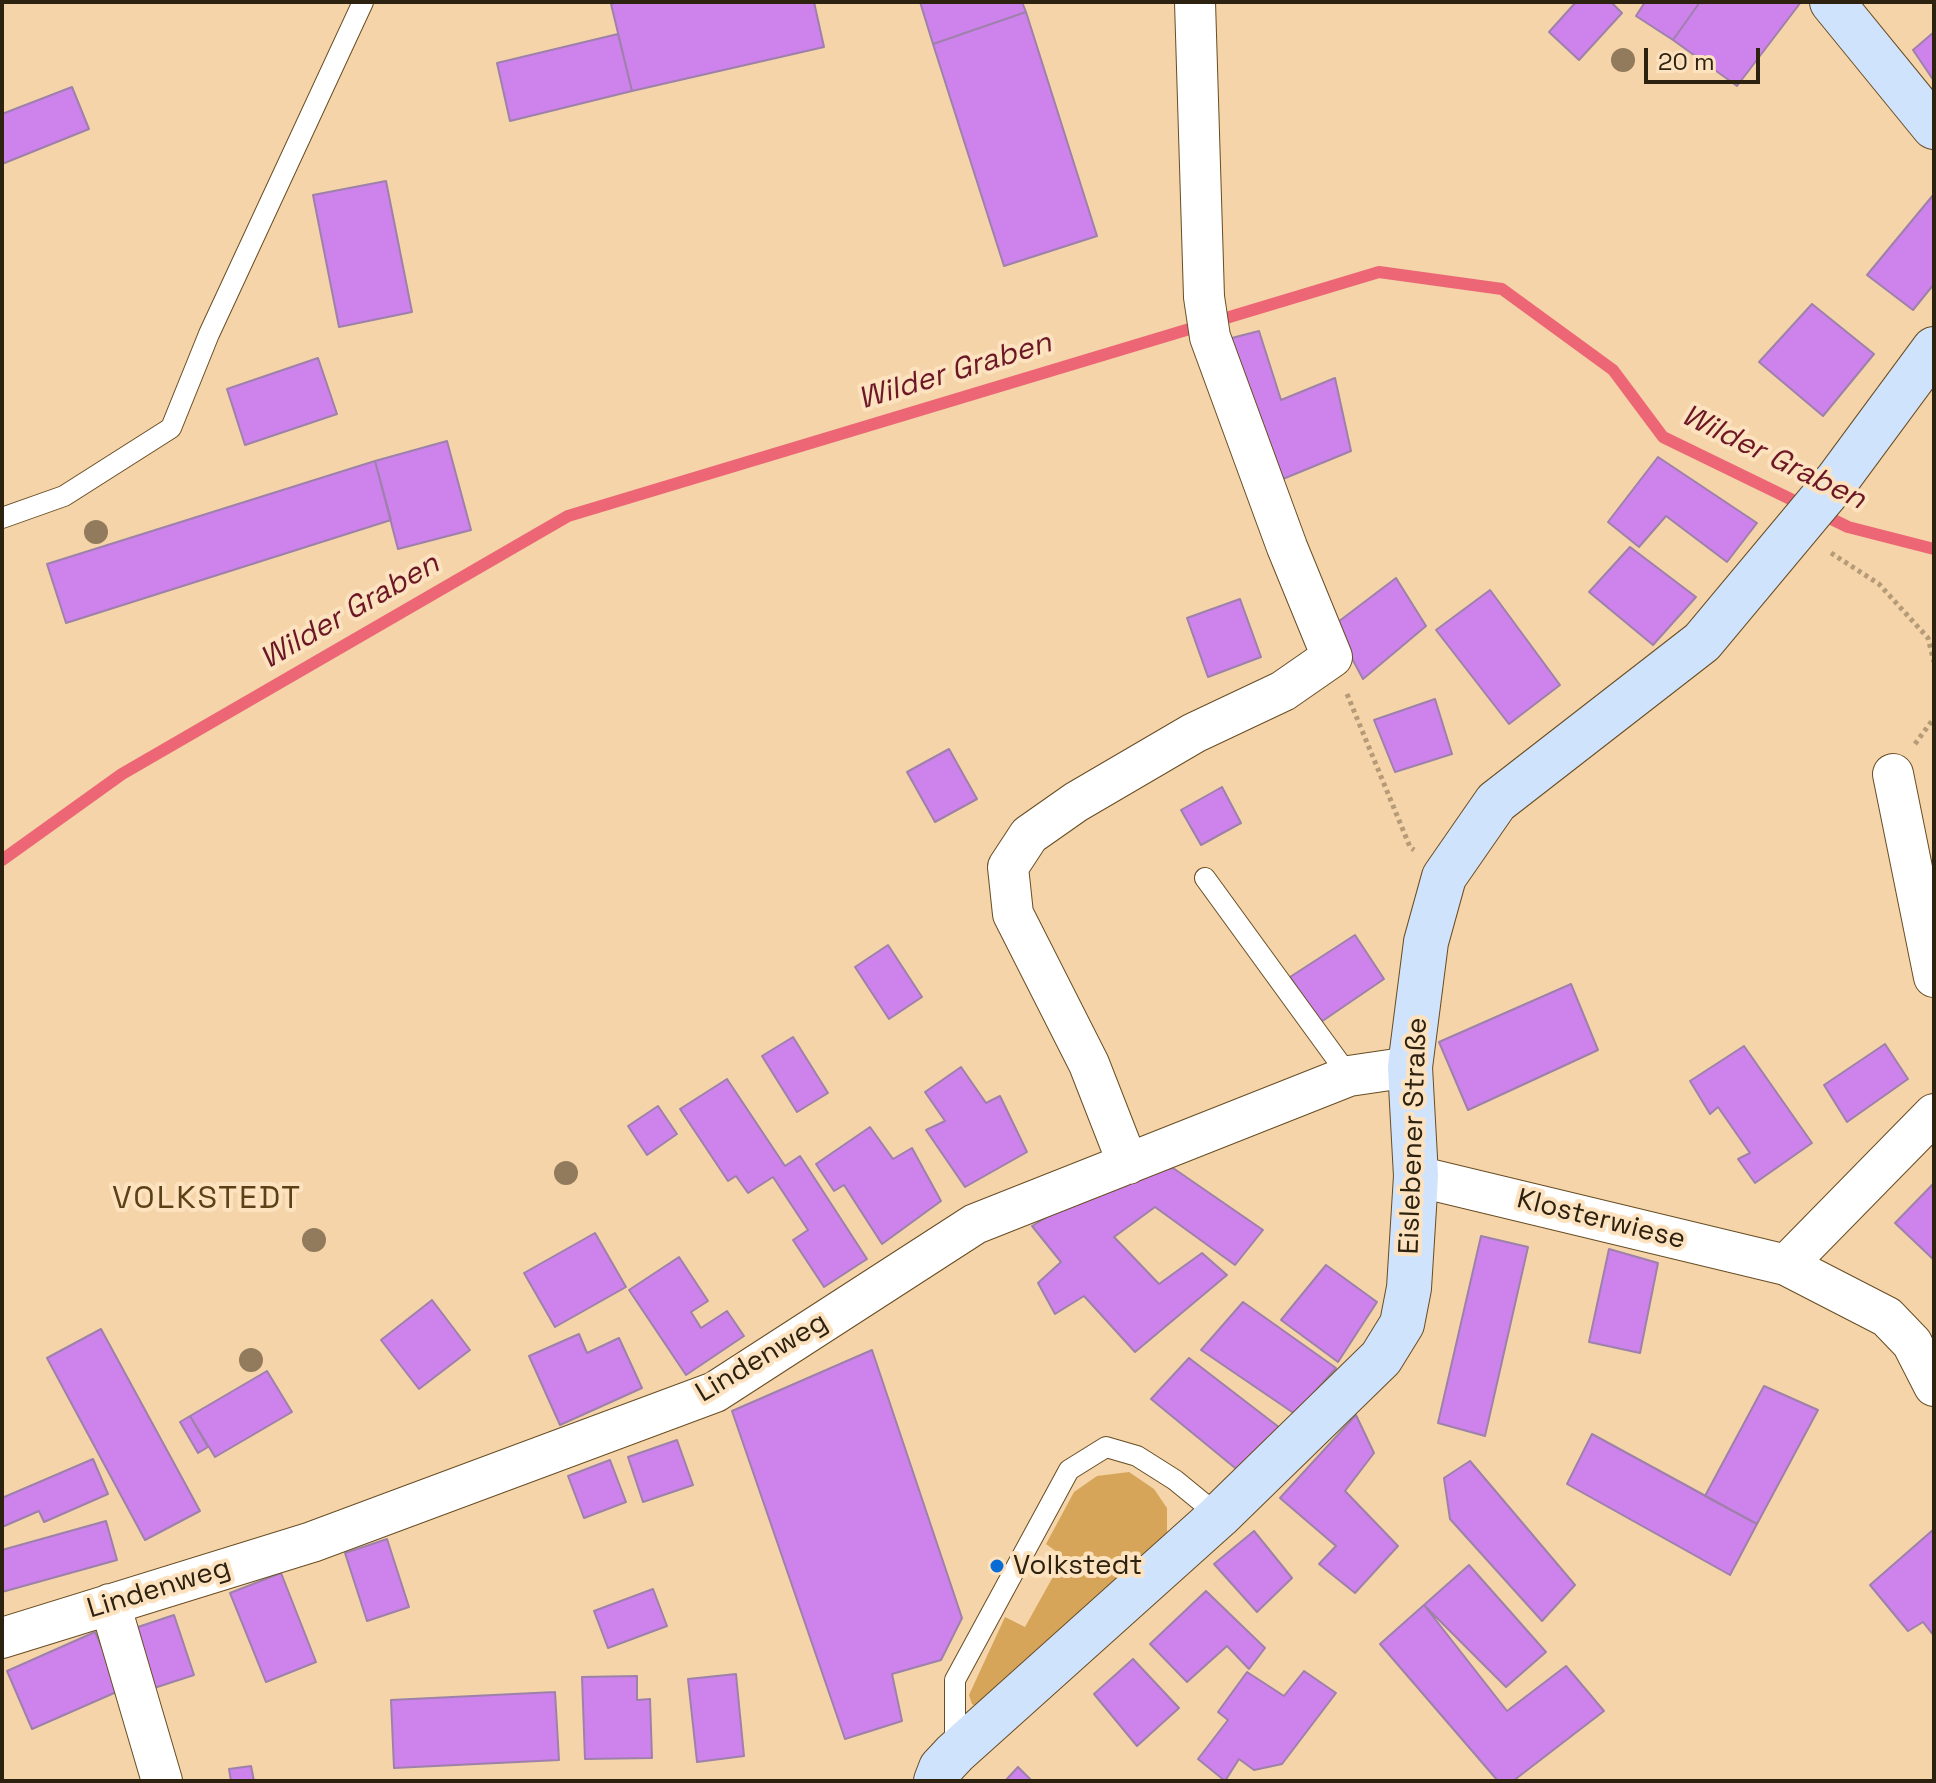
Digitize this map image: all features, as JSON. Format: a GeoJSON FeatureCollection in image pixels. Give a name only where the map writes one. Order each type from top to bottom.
{"type":"FeatureCollection","features":[{"type":"Feature","properties":{"kind":"main road"},"geometry":{"type":"LineString","coordinates":[[1832,2],[1934,127]]}},
{"type":"Feature","properties":{"kind":"main road","name":"Eislebener Straße"},"geometry":{"type":"LineString","coordinates":[[946,1767],[1219,1516],[1381,1358],[1402,1324],[1409,1288],[1416,1176],[1410,1067],[1426,942],[1444,877],[1496,802],[1702,642],[1838,479],[1934,349]]}},
{"type":"Feature","properties":{"kind":"street"},"geometry":{"type":"LineString","coordinates":[[1128,1164],[1089,1064],[1013,914],[1008,867],[1029,835],[1076,802],[1194,733],[1283,691],[1332,657],[1287,547],[1210,337],[1204,297],[1195,2]]}},
{"type":"Feature","properties":{"kind":"street"},"geometry":{"type":"LineString","coordinates":[[1893,774],[1934,977]]}},
{"type":"Feature","properties":{"kind":"street","name":"Lindenweg"},"geometry":{"type":"LineString","coordinates":[[2,1638],[312,1542],[715,1392],[975,1224],[1349,1076],[1410,1067]]}},
{"type":"Feature","properties":{"kind":"street"},"geometry":{"type":"LineString","coordinates":[[1786,1265],[1934,1114]]}},
{"type":"Feature","properties":{"kind":"street","name":"Klosterwiese"},"geometry":{"type":"LineString","coordinates":[[1416,1176],[1786,1265],[1887,1317],[1912,1343],[1934,1386]]}},
{"type":"Feature","properties":{"kind":"street"},"geometry":{"type":"LineString","coordinates":[[110,1604],[162,1781]]}},
{"type":"Feature","properties":{"kind":"lane"},"geometry":{"type":"LineString","coordinates":[[2,518],[64,496],[171,428],[209,334],[363,2]]}},
{"type":"Feature","properties":{"kind":"lane"},"geometry":{"type":"LineString","coordinates":[[1205,878],[1349,1076]]}},
{"type":"Feature","properties":{"kind":"lane"},"geometry":{"type":"LineString","coordinates":[[946,1767],[955,1680],[1069,1470],[1106,1447],[1137,1456],[1175,1480],[1219,1516]]}},
{"type":"Feature","properties":{"kind":"path"},"geometry":{"type":"LineString","coordinates":[[1795,530],[1879,584],[1928,638],[1934,662]]}},
{"type":"Feature","properties":{"kind":"path"},"geometry":{"type":"LineString","coordinates":[[1332,657],[1410,847],[1444,877]]}},
{"type":"Feature","properties":{"kind":"shaded area"},"geometry":{"type":"Polygon","coordinates":[[[1129,1472],[1154,1489],[1167,1508],[1167,1536],[981,1710],[972,1704],[969,1695],[1005,1617],[1025,1627],[1064,1557],[1046,1544],[1074,1492],[1097,1476],[1129,1472]]]}},
{"type":"Feature","properties":{"kind":"building"},"geometry":{"type":"Polygon","coordinates":[[[814,2],[824,47],[632,91],[611,4],[814,2]]]}},
{"type":"Feature","properties":{"kind":"building"},"geometry":{"type":"Polygon","coordinates":[[[920,2],[1022,2],[1026,12],[933,44],[920,2]]]}},
{"type":"Feature","properties":{"kind":"building"},"geometry":{"type":"Polygon","coordinates":[[[1576,2],[1611,2],[1622,13],[1579,60],[1549,32],[1576,2]]]}},
{"type":"Feature","properties":{"kind":"building"},"geometry":{"type":"Polygon","coordinates":[[[1645,2],[1700,2],[1673,40],[1636,16],[1645,2]]]}},
{"type":"Feature","properties":{"kind":"building"},"geometry":{"type":"Polygon","coordinates":[[[1700,2],[1801,2],[1737,86],[1673,40],[1700,2]]]}},
{"type":"Feature","properties":{"kind":"building"},"geometry":{"type":"Polygon","coordinates":[[[1026,12],[1097,236],[1004,266],[933,44],[1026,12]]]}},
{"type":"Feature","properties":{"kind":"building"},"geometry":{"type":"Polygon","coordinates":[[[1934,32],[1934,81],[1913,50],[1934,32]]]}},
{"type":"Feature","properties":{"kind":"building"},"geometry":{"type":"Polygon","coordinates":[[[618,34],[632,91],[510,121],[497,63],[618,34]]]}},
{"type":"Feature","properties":{"kind":"building"},"geometry":{"type":"Polygon","coordinates":[[[72,87],[89,129],[2,164],[2,114],[72,87]]]}},
{"type":"Feature","properties":{"kind":"building"},"geometry":{"type":"Polygon","coordinates":[[[386,181],[412,312],[339,327],[313,195],[386,181]]]}},
{"type":"Feature","properties":{"kind":"building"},"geometry":{"type":"Polygon","coordinates":[[[1934,194],[1934,284],[1913,310],[1867,275],[1934,194]]]}},
{"type":"Feature","properties":{"kind":"building"},"geometry":{"type":"Polygon","coordinates":[[[1812,304],[1874,354],[1823,416],[1759,362],[1812,304]]]}},
{"type":"Feature","properties":{"kind":"building"},"geometry":{"type":"Polygon","coordinates":[[[1259,331],[1281,400],[1335,378],[1351,451],[1278,481],[1224,340],[1259,331]]]}},
{"type":"Feature","properties":{"kind":"building"},"geometry":{"type":"Polygon","coordinates":[[[318,358],[337,414],[245,445],[227,389],[318,358]]]}},
{"type":"Feature","properties":{"kind":"building"},"geometry":{"type":"Polygon","coordinates":[[[447,441],[471,530],[398,549],[375,461],[447,441]]]}},
{"type":"Feature","properties":{"kind":"building"},"geometry":{"type":"Polygon","coordinates":[[[1658,457],[1757,523],[1727,562],[1666,516],[1639,547],[1608,522],[1658,457]]]}},
{"type":"Feature","properties":{"kind":"building"},"geometry":{"type":"Polygon","coordinates":[[[375,461],[391,520],[66,623],[47,564],[375,461]]]}},
{"type":"Feature","properties":{"kind":"building"},"geometry":{"type":"Polygon","coordinates":[[[1630,547],[1696,597],[1653,645],[1589,592],[1630,547]]]}},
{"type":"Feature","properties":{"kind":"building"},"geometry":{"type":"Polygon","coordinates":[[[1396,578],[1426,626],[1363,679],[1334,625],[1396,578]]]}},
{"type":"Feature","properties":{"kind":"building"},"geometry":{"type":"Polygon","coordinates":[[[1490,590],[1560,685],[1509,724],[1436,630],[1490,590]]]}},
{"type":"Feature","properties":{"kind":"building"},"geometry":{"type":"Polygon","coordinates":[[[1240,599],[1261,657],[1208,677],[1187,618],[1240,599]]]}},
{"type":"Feature","properties":{"kind":"building"},"geometry":{"type":"Polygon","coordinates":[[[1435,699],[1452,754],[1395,772],[1374,720],[1435,699]]]}},
{"type":"Feature","properties":{"kind":"building"},"geometry":{"type":"Polygon","coordinates":[[[949,749],[977,799],[935,822],[907,772],[949,749]]]}},
{"type":"Feature","properties":{"kind":"building"},"geometry":{"type":"Polygon","coordinates":[[[1222,787],[1241,823],[1201,845],[1181,810],[1222,787]]]}},
{"type":"Feature","properties":{"kind":"building"},"geometry":{"type":"Polygon","coordinates":[[[1355,935],[1384,979],[1321,1022],[1290,977],[1355,935]]]}},
{"type":"Feature","properties":{"kind":"building"},"geometry":{"type":"Polygon","coordinates":[[[888,945],[922,997],[889,1019],[855,967],[888,945]]]}},
{"type":"Feature","properties":{"kind":"building"},"geometry":{"type":"Polygon","coordinates":[[[1571,984],[1598,1050],[1468,1110],[1439,1042],[1571,984]]]}},
{"type":"Feature","properties":{"kind":"building"},"geometry":{"type":"Polygon","coordinates":[[[793,1037],[828,1093],[797,1112],[762,1056],[793,1037]]]}},
{"type":"Feature","properties":{"kind":"building"},"geometry":{"type":"Polygon","coordinates":[[[1885,1044],[1908,1079],[1847,1122],[1824,1085],[1885,1044]]]}},
{"type":"Feature","properties":{"kind":"building"},"geometry":{"type":"Polygon","coordinates":[[[1744,1046],[1812,1143],[1755,1183],[1738,1159],[1750,1153],[1718,1107],[1710,1114],[1690,1081],[1744,1046]]]}},
{"type":"Feature","properties":{"kind":"building"},"geometry":{"type":"Polygon","coordinates":[[[961,1067],[986,1103],[1000,1096],[1027,1152],[965,1187],[926,1130],[945,1121],[925,1092],[961,1067]]]}},
{"type":"Feature","properties":{"kind":"building"},"geometry":{"type":"Polygon","coordinates":[[[727,1079],[785,1166],[800,1156],[867,1259],[824,1287],[793,1240],[808,1230],[773,1177],[748,1193],[736,1176],[728,1181],[680,1109],[727,1079]]]}},
{"type":"Feature","properties":{"kind":"building"},"geometry":{"type":"Polygon","coordinates":[[[658,1106],[677,1134],[647,1155],[628,1126],[658,1106]]]}},
{"type":"Feature","properties":{"kind":"building"},"geometry":{"type":"Polygon","coordinates":[[[870,1127],[893,1159],[912,1148],[941,1201],[882,1244],[844,1185],[834,1191],[816,1164],[870,1127]]]}},
{"type":"Feature","properties":{"kind":"building"},"geometry":{"type":"Polygon","coordinates":[[[1173,1168],[1263,1230],[1235,1265],[1155,1207],[1114,1237],[1159,1284],[1202,1253],[1227,1275],[1135,1352],[1084,1296],[1055,1314],[1038,1283],[1061,1262],[1032,1226],[1106,1182],[1173,1168]]]}},
{"type":"Feature","properties":{"kind":"building"},"geometry":{"type":"Polygon","coordinates":[[[1934,1183],[1934,1260],[1895,1223],[1934,1183]]]}},
{"type":"Feature","properties":{"kind":"building"},"geometry":{"type":"Polygon","coordinates":[[[595,1233],[626,1287],[555,1327],[524,1273],[595,1233]]]}},
{"type":"Feature","properties":{"kind":"building"},"geometry":{"type":"Polygon","coordinates":[[[1481,1236],[1528,1247],[1485,1436],[1438,1423],[1481,1236]]]}},
{"type":"Feature","properties":{"kind":"building"},"geometry":{"type":"Polygon","coordinates":[[[1609,1249],[1658,1263],[1640,1353],[1589,1342],[1609,1249]]]}},
{"type":"Feature","properties":{"kind":"building"},"geometry":{"type":"Polygon","coordinates":[[[679,1257],[708,1301],[691,1312],[701,1328],[727,1311],[744,1336],[686,1375],[629,1290],[679,1257]]]}},
{"type":"Feature","properties":{"kind":"building"},"geometry":{"type":"Polygon","coordinates":[[[1326,1265],[1377,1302],[1338,1362],[1281,1320],[1326,1265]]]}},
{"type":"Feature","properties":{"kind":"building"},"geometry":{"type":"Polygon","coordinates":[[[432,1300],[470,1350],[419,1389],[381,1340],[432,1300]]]}},
{"type":"Feature","properties":{"kind":"building"},"geometry":{"type":"Polygon","coordinates":[[[1243,1302],[1336,1368],[1295,1414],[1201,1350],[1243,1302]]]}},
{"type":"Feature","properties":{"kind":"building"},"geometry":{"type":"Polygon","coordinates":[[[101,1329],[200,1511],[145,1540],[47,1358],[101,1329]]]}},
{"type":"Feature","properties":{"kind":"building"},"geometry":{"type":"Polygon","coordinates":[[[579,1334],[587,1353],[619,1338],[642,1388],[560,1425],[529,1356],[579,1334]]]}},
{"type":"Feature","properties":{"kind":"building"},"geometry":{"type":"Polygon","coordinates":[[[872,1350],[962,1618],[941,1660],[892,1674],[902,1721],[845,1739],[732,1411],[872,1350]]]}},
{"type":"Feature","properties":{"kind":"building"},"geometry":{"type":"Polygon","coordinates":[[[1189,1358],[1280,1428],[1240,1472],[1151,1399],[1189,1358]]]}},
{"type":"Feature","properties":{"kind":"building"},"geometry":{"type":"Polygon","coordinates":[[[267,1371],[292,1412],[215,1457],[190,1416],[267,1371]]]}},
{"type":"Feature","properties":{"kind":"building"},"geometry":{"type":"Polygon","coordinates":[[[1764,1386],[1818,1410],[1757,1524],[1705,1496],[1764,1386]]]}},
{"type":"Feature","properties":{"kind":"building"},"geometry":{"type":"Polygon","coordinates":[[[1356,1415],[1374,1453],[1345,1491],[1398,1546],[1355,1593],[1319,1564],[1336,1546],[1280,1498],[1356,1415]]]}},
{"type":"Feature","properties":{"kind":"building"},"geometry":{"type":"Polygon","coordinates":[[[190,1416],[208,1447],[198,1453],[180,1422],[190,1416]]]}},
{"type":"Feature","properties":{"kind":"building"},"geometry":{"type":"Polygon","coordinates":[[[1592,1434],[1757,1524],[1730,1575],[1567,1484],[1592,1434]]]}},
{"type":"Feature","properties":{"kind":"building"},"geometry":{"type":"Polygon","coordinates":[[[677,1440],[693,1485],[643,1502],[628,1457],[677,1440]]]}},
{"type":"Feature","properties":{"kind":"building"},"geometry":{"type":"Polygon","coordinates":[[[93,1459],[108,1494],[44,1522],[39,1511],[2,1527],[2,1498],[93,1459]]]}},
{"type":"Feature","properties":{"kind":"building"},"geometry":{"type":"Polygon","coordinates":[[[610,1460],[626,1502],[584,1518],[568,1476],[610,1460]]]}},
{"type":"Feature","properties":{"kind":"building"},"geometry":{"type":"Polygon","coordinates":[[[1470,1461],[1575,1585],[1542,1621],[1450,1519],[1444,1478],[1470,1461]]]}},
{"type":"Feature","properties":{"kind":"building"},"geometry":{"type":"Polygon","coordinates":[[[106,1521],[117,1560],[2,1592],[2,1550],[106,1521]]]}},
{"type":"Feature","properties":{"kind":"building"},"geometry":{"type":"Polygon","coordinates":[[[1934,1529],[1934,1636],[1923,1622],[1908,1631],[1870,1585],[1934,1529]]]}},
{"type":"Feature","properties":{"kind":"building"},"geometry":{"type":"Polygon","coordinates":[[[1254,1531],[1292,1578],[1257,1612],[1214,1564],[1254,1531]]]}},
{"type":"Feature","properties":{"kind":"building"},"geometry":{"type":"Polygon","coordinates":[[[387,1539],[409,1607],[367,1621],[345,1553],[387,1539]]]}},
{"type":"Feature","properties":{"kind":"building"},"geometry":{"type":"Polygon","coordinates":[[[1469,1565],[1546,1652],[1506,1687],[1424,1605],[1469,1565]]]}},
{"type":"Feature","properties":{"kind":"building"},"geometry":{"type":"Polygon","coordinates":[[[281,1573],[316,1662],[266,1682],[230,1593],[281,1573]]]}},
{"type":"Feature","properties":{"kind":"building"},"geometry":{"type":"Polygon","coordinates":[[[653,1589],[667,1626],[608,1648],[594,1611],[653,1589]]]}},
{"type":"Feature","properties":{"kind":"building"},"geometry":{"type":"Polygon","coordinates":[[[1206,1591],[1265,1648],[1249,1669],[1227,1646],[1187,1682],[1150,1644],[1206,1591]]]}},
{"type":"Feature","properties":{"kind":"building"},"geometry":{"type":"Polygon","coordinates":[[[1424,1605],[1507,1711],[1566,1666],[1604,1711],[1513,1781],[1498,1781],[1380,1644],[1424,1605]]]}},
{"type":"Feature","properties":{"kind":"building"},"geometry":{"type":"Polygon","coordinates":[[[174,1615],[194,1675],[151,1689],[132,1629],[174,1615]]]}},
{"type":"Feature","properties":{"kind":"building"},"geometry":{"type":"Polygon","coordinates":[[[95,1632],[121,1690],[32,1729],[7,1671],[95,1632]]]}},
{"type":"Feature","properties":{"kind":"building"},"geometry":{"type":"Polygon","coordinates":[[[1133,1659],[1179,1708],[1137,1746],[1094,1694],[1133,1659]]]}},
{"type":"Feature","properties":{"kind":"building"},"geometry":{"type":"Polygon","coordinates":[[[1304,1671],[1336,1693],[1282,1764],[1254,1770],[1239,1759],[1225,1781],[1198,1759],[1228,1720],[1218,1712],[1247,1672],[1284,1696],[1304,1671]]]}},
{"type":"Feature","properties":{"kind":"building"},"geometry":{"type":"Polygon","coordinates":[[[736,1674],[744,1756],[697,1762],[688,1679],[736,1674]]]}},
{"type":"Feature","properties":{"kind":"building"},"geometry":{"type":"Polygon","coordinates":[[[637,1676],[637,1700],[650,1699],[652,1758],[585,1759],[582,1677],[637,1676]]]}},
{"type":"Feature","properties":{"kind":"building"},"geometry":{"type":"Polygon","coordinates":[[[555,1692],[559,1760],[394,1768],[391,1700],[555,1692]]]}},
{"type":"Feature","properties":{"kind":"building"},"geometry":{"type":"Polygon","coordinates":[[[251,1766],[254,1781],[231,1781],[229,1769],[251,1766]]]}},
{"type":"Feature","properties":{"kind":"building"},"geometry":{"type":"Polygon","coordinates":[[[1018,1767],[1032,1781],[1005,1781],[1018,1767]]]}},
{"type":"Feature","properties":{"kind":"waterway","name":"Wilder Graben"},"geometry":{"type":"LineString","coordinates":[[2,860],[122,774],[568,516],[1379,272],[1502,289],[1613,370],[1663,437],[1848,527],[1934,549]]}},
{"type":"Feature","properties":{"kind":"place","name":"Volkstedt"},"geometry":{"type":"Point","coordinates":[997,1566]}},
{"type":"Feature","properties":{"kind":"district","name":"VOLKSTEDT"},"geometry":{"type":"Point","coordinates":[207,1199]}}]}
